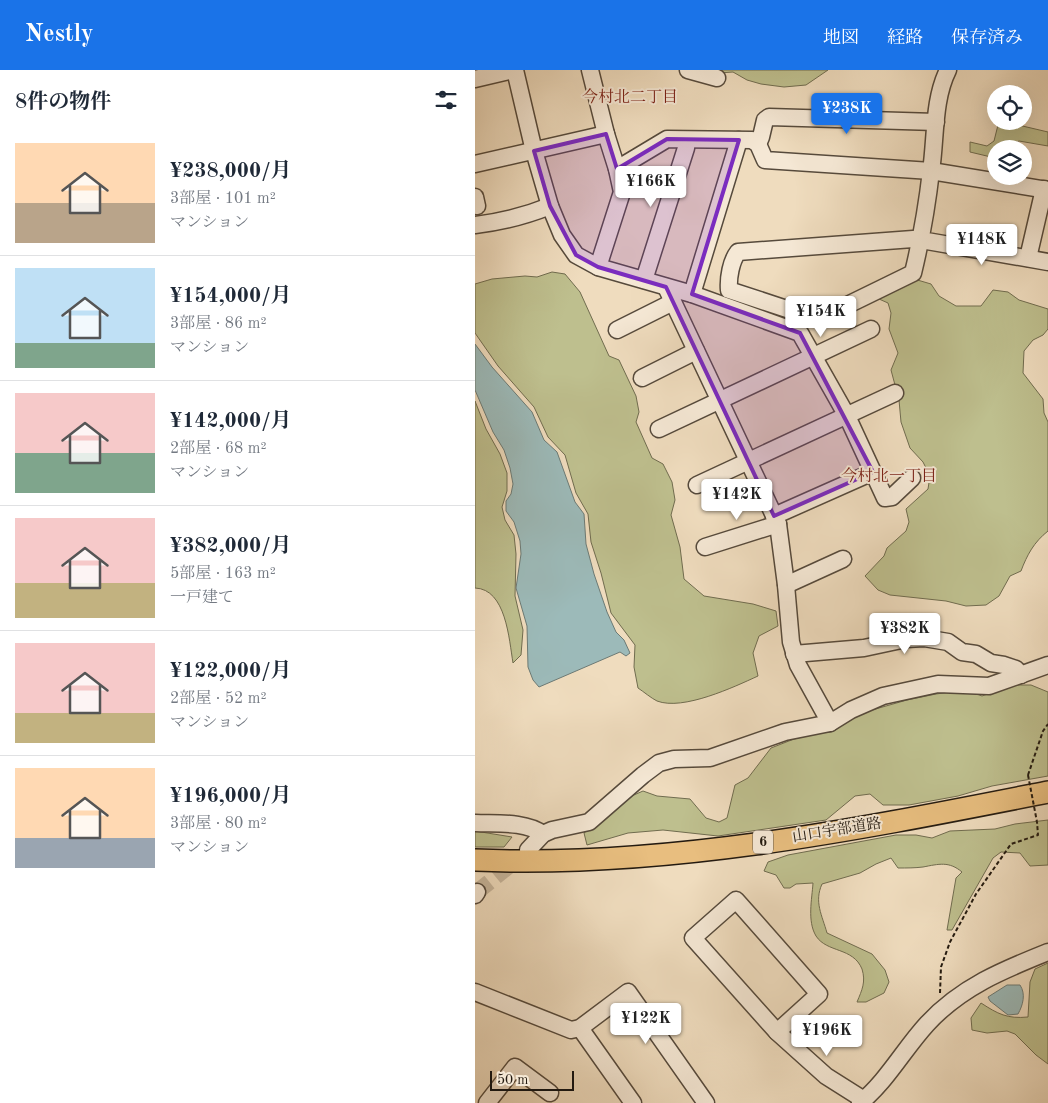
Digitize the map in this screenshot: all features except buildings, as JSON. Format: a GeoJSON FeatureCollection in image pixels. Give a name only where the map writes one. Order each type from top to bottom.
{"type":"FeatureCollection","features":[{"type":"Feature","properties":{"kind":"main road","name":"山口宇部道路"},"geometry":{"type":"LineString","coordinates":[[475,860],[545,861],[605,859],[697,851],[870,826],[1048,792]]}},
{"type":"Feature","properties":{"kind":"street"},"geometry":{"type":"LineString","coordinates":[[475,79],[514,70],[550,206],[563,235],[576,255],[599,267],[644,280],[670,294],[692,294],[801,333],[847,416],[885,498],[892,497],[912,478]]}},
{"type":"Feature","properties":{"kind":"street"},"geometry":{"type":"LineString","coordinates":[[590,70],[617,169],[621,192],[599,267]]}},
{"type":"Feature","properties":{"kind":"street"},"geometry":{"type":"LineString","coordinates":[[688,70],[717,78]]}},
{"type":"Feature","properties":{"kind":"street"},"geometry":{"type":"LineString","coordinates":[[948,70],[941,87],[921,240],[913,273],[823,316],[811,317],[729,290],[734,257],[739,252],[913,239],[921,240],[1028,258],[1048,262]]}},
{"type":"Feature","properties":{"kind":"street"},"geometry":{"type":"LineString","coordinates":[[757,144],[761,137],[765,120],[769,118],[936,122]]}},
{"type":"Feature","properties":{"kind":"street"},"geometry":{"type":"LineString","coordinates":[[475,164],[606,134]]}},
{"type":"Feature","properties":{"kind":"street"},"geometry":{"type":"LineString","coordinates":[[617,169],[667,140],[752,140],[757,144],[765,160],[931,172],[1046,190],[1028,258]]}},
{"type":"Feature","properties":{"kind":"street"},"geometry":{"type":"LineString","coordinates":[[644,280],[687,148],[687,140]]}},
{"type":"Feature","properties":{"kind":"street"},"geometry":{"type":"LineString","coordinates":[[692,294],[739,140]]}},
{"type":"Feature","properties":{"kind":"street"},"geometry":{"type":"LineString","coordinates":[[475,226],[524,216],[550,206]]}},
{"type":"Feature","properties":{"kind":"street"},"geometry":{"type":"LineString","coordinates":[[617,330],[670,294]]}},
{"type":"Feature","properties":{"kind":"street"},"geometry":{"type":"LineString","coordinates":[[670,294],[776,520],[786,585],[791,642],[797,666],[829,723]]}},
{"type":"Feature","properties":{"kind":"street"},"geometry":{"type":"LineString","coordinates":[[659,429],[871,329]]}},
{"type":"Feature","properties":{"kind":"street"},"geometry":{"type":"LineString","coordinates":[[642,378],[696,351]]}},
{"type":"Feature","properties":{"kind":"street"},"geometry":{"type":"LineString","coordinates":[[697,485],[895,393]]}},
{"type":"Feature","properties":{"kind":"street"},"geometry":{"type":"LineString","coordinates":[[705,547],[776,520],[873,472]]}},
{"type":"Feature","properties":{"kind":"street"},"geometry":{"type":"LineString","coordinates":[[786,585],[843,559]]}},
{"type":"Feature","properties":{"kind":"street"},"geometry":{"type":"LineString","coordinates":[[794,654],[864,648],[906,639],[924,638],[947,642],[962,652],[976,654],[991,663],[1004,664],[1016,669],[1021,675]]}},
{"type":"Feature","properties":{"kind":"street"},"geometry":{"type":"LineString","coordinates":[[528,850],[543,834],[552,830],[589,822],[659,763],[674,759],[710,758],[785,732],[829,723],[851,710],[883,696],[938,684],[989,686],[1048,665]]}},
{"type":"Feature","properties":{"kind":"street"},"geometry":{"type":"LineString","coordinates":[[475,823],[527,826],[543,834]]}},
{"type":"Feature","properties":{"kind":"street"},"geometry":{"type":"LineString","coordinates":[[777,1032],[819,994],[735,900],[693,938],[777,1032],[826,1076],[862,1102],[927,1024],[958,996],[977,983],[1048,952]]}},
{"type":"Feature","properties":{"kind":"street"},"geometry":{"type":"LineString","coordinates":[[475,992],[571,1030],[580,1028],[628,992],[705,1103]]}},
{"type":"Feature","properties":{"kind":"street"},"geometry":{"type":"LineString","coordinates":[[580,1028],[633,1103]]}},
{"type":"Feature","properties":{"kind":"street"},"geometry":{"type":"LineString","coordinates":[[487,1103],[515,1067],[550,1093]]}},
{"type":"Feature","properties":{"kind":"street"},"geometry":{"type":"LineString","coordinates":[[475,1098],[480,1103]]}},
{"type":"Feature","properties":{"kind":"path"},"geometry":{"type":"LineString","coordinates":[[941,1010],[941,967],[950,942],[976,894],[1011,844],[1038,836],[1028,775],[1043,731],[1048,724]]}},
{"type":"Feature","properties":{"kind":"highlighted area"},"geometry":{"type":"Polygon","coordinates":[[[606,134],[617,169],[667,139],[739,140],[692,294],[800,333],[873,472],[774,516],[666,287],[598,267],[576,255],[550,206],[534,151],[606,134]]]}},
{"type":"Feature","properties":{"kind":"green space"},"geometry":{"type":"Polygon","coordinates":[[[706,70],[828,70],[806,85],[784,87],[747,80],[733,72],[719,73],[706,70]]]}},
{"type":"Feature","properties":{"kind":"green space"},"geometry":{"type":"Polygon","coordinates":[[[1032,128],[1048,132],[1048,146],[1032,143],[1032,140],[994,140],[997,130],[1032,130],[1032,128]]]}},
{"type":"Feature","properties":{"kind":"green space"},"geometry":{"type":"Polygon","coordinates":[[[970,142],[987,146],[987,156],[970,152],[970,142]]]}},
{"type":"Feature","properties":{"kind":"green space"},"geometry":{"type":"Polygon","coordinates":[[[552,272],[565,274],[580,292],[609,356],[619,360],[636,396],[639,412],[636,422],[652,458],[663,464],[672,482],[675,500],[671,515],[680,547],[684,579],[704,596],[753,604],[776,611],[778,626],[759,636],[753,653],[758,676],[708,696],[680,703],[657,701],[638,688],[634,667],[635,645],[611,613],[591,542],[588,514],[576,493],[565,455],[548,437],[534,407],[498,366],[475,333],[475,284],[492,279],[525,276],[537,277],[552,272]]]}},
{"type":"Feature","properties":{"kind":"green space"},"geometry":{"type":"Polygon","coordinates":[[[914,279],[931,284],[939,296],[956,306],[981,306],[993,290],[1008,292],[1019,300],[1048,309],[1048,329],[1043,335],[1033,340],[1024,351],[1023,373],[1043,399],[1044,413],[1048,422],[1048,531],[1031,549],[1021,571],[1010,576],[999,596],[986,605],[966,606],[946,601],[890,595],[878,590],[865,576],[884,556],[887,548],[906,531],[909,522],[906,509],[928,489],[930,476],[923,462],[910,448],[901,422],[899,400],[891,370],[898,353],[889,329],[891,313],[888,303],[879,299],[878,295],[914,279]]]}},
{"type":"Feature","properties":{"kind":"green space"},"geometry":{"type":"Polygon","coordinates":[[[475,401],[507,473],[507,491],[502,507],[505,520],[514,535],[516,554],[515,596],[523,630],[521,655],[513,663],[507,629],[500,606],[485,591],[475,588],[475,401]]]}},
{"type":"Feature","properties":{"kind":"green space"},"geometry":{"type":"Polygon","coordinates":[[[1017,685],[1031,685],[1048,692],[1048,776],[992,786],[958,796],[909,805],[883,805],[870,794],[855,796],[826,820],[718,836],[663,830],[628,833],[587,845],[584,833],[627,798],[643,791],[657,796],[690,799],[706,818],[719,822],[727,818],[735,785],[748,778],[771,748],[794,739],[824,732],[842,725],[865,712],[907,700],[966,690],[982,696],[1017,685]]]}},
{"type":"Feature","properties":{"kind":"green space"},"geometry":{"type":"Polygon","coordinates":[[[1048,820],[1048,865],[1030,866],[1020,853],[1001,852],[993,858],[952,930],[947,930],[956,878],[962,872],[953,866],[939,864],[898,868],[891,858],[860,873],[822,884],[819,903],[827,933],[872,954],[885,970],[889,982],[884,993],[866,1002],[857,1002],[864,978],[858,962],[846,953],[821,941],[813,930],[811,910],[813,883],[796,884],[790,888],[784,888],[776,875],[764,871],[768,862],[788,855],[896,835],[916,835],[932,838],[950,831],[995,829],[1015,824],[1048,820]]]}},
{"type":"Feature","properties":{"kind":"green space"},"geometry":{"type":"Polygon","coordinates":[[[475,831],[512,837],[504,847],[475,847],[475,831]]]}},
{"type":"Feature","properties":{"kind":"green space"},"geometry":{"type":"Polygon","coordinates":[[[1048,963],[1048,1064],[1015,1034],[1007,1031],[987,1033],[972,1030],[971,1018],[981,1003],[1003,1015],[1028,1017],[1030,982],[1035,969],[1048,963]]]}},
{"type":"Feature","properties":{"kind":"water"},"geometry":{"type":"Polygon","coordinates":[[[475,344],[492,367],[532,412],[544,440],[557,452],[575,502],[584,514],[586,544],[607,612],[616,632],[624,640],[630,653],[626,656],[620,652],[539,687],[533,680],[528,667],[527,626],[516,588],[521,554],[520,541],[514,522],[506,511],[506,501],[511,494],[513,484],[504,450],[493,432],[475,390],[475,344]]]}},
{"type":"Feature","properties":{"kind":"water"},"geometry":{"type":"Polygon","coordinates":[[[1007,985],[1020,985],[1022,988],[1023,1000],[1018,1014],[1008,1015],[990,1001],[988,997],[1007,985]]]}},
{"type":"Feature","properties":{"kind":"tunnel"},"geometry":{"type":"LineString","coordinates":[[477,892],[519,858]]}},
{"type":"Feature","properties":{"kind":"district","name":"今村北二丁目"},"geometry":{"type":"Point","coordinates":[630,98]}},
{"type":"Feature","properties":{"kind":"district","name":"今村北一丁目"},"geometry":{"type":"Point","coordinates":[889,477]}}]}
